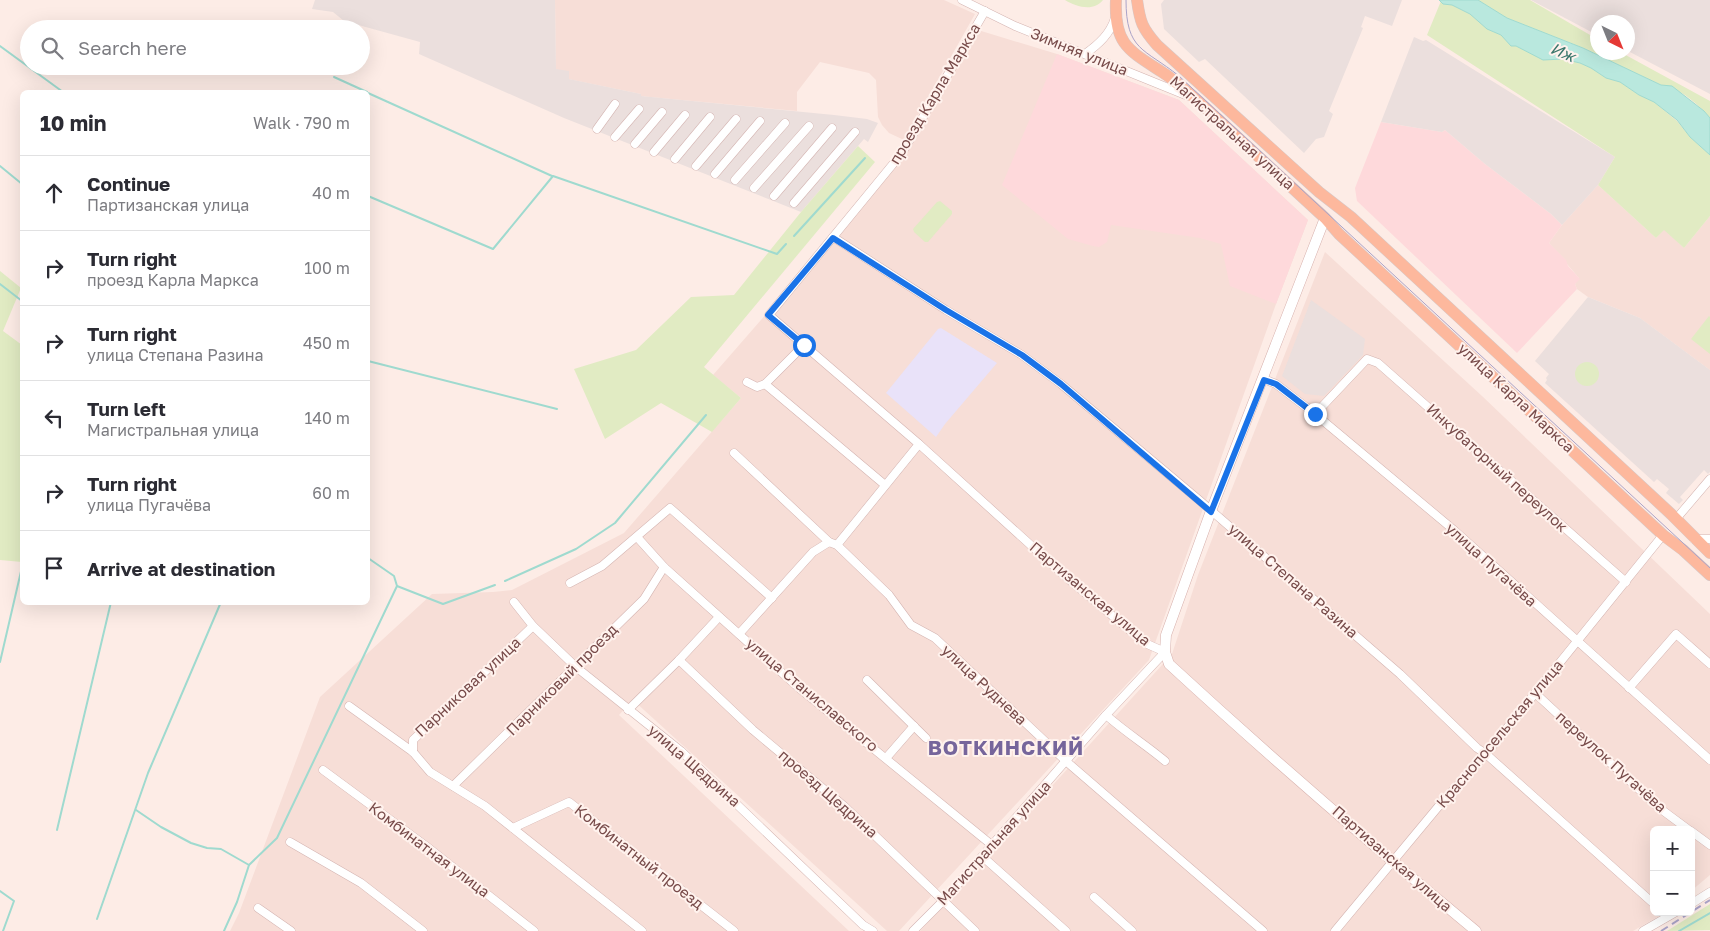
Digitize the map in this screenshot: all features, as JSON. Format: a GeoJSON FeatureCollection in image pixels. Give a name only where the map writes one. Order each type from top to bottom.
{"type":"FeatureCollection","features":[{"type":"Feature","properties":{"kind":"main road","name":"Магистральная улица"},"geometry":{"type":"LineString","coordinates":[[1116,0],[1116,17],[1119,33],[1126,46],[1147,64],[1176,82],[1198,100],[1325,218]]}},
{"type":"Feature","properties":{"kind":"main road","name":"Магистральная улица"},"geometry":{"type":"LineString","coordinates":[[1137,0],[1140,21],[1148,35],[1332,203]]}},
{"type":"Feature","properties":{"kind":"main road"},"geometry":{"type":"LineString","coordinates":[[1325,218],[1332,203]]}},
{"type":"Feature","properties":{"kind":"main road","name":"улица Карла Маркса"},"geometry":{"type":"LineString","coordinates":[[1332,203],[1351,217],[1676,519],[1710,553]]}},
{"type":"Feature","properties":{"kind":"main road","name":"улица Карла Маркса"},"geometry":{"type":"LineString","coordinates":[[1325,218],[1339,234],[1709,576]]}},
{"type":"Feature","properties":{"kind":"main road"},"geometry":{"type":"LineString","coordinates":[[1663,535],[1676,519]]}},
{"type":"Feature","properties":{"kind":"street","name":"Зимняя улица"},"geometry":{"type":"LineString","coordinates":[[962,0],[1015,26],[1198,100]]}},
{"type":"Feature","properties":{"kind":"street","name":"проезд Карла Маркса"},"geometry":{"type":"LineString","coordinates":[[768,315],[902,153],[986,11]]}},
{"type":"Feature","properties":{"kind":"street"},"geometry":{"type":"LineString","coordinates":[[1085,54],[1105,38],[1112,28],[1116,17]]}},
{"type":"Feature","properties":{"kind":"street"},"geometry":{"type":"LineString","coordinates":[[596,129],[615,104]]}},
{"type":"Feature","properties":{"kind":"street"},"geometry":{"type":"LineString","coordinates":[[615,137],[638,108]]}},
{"type":"Feature","properties":{"kind":"street"},"geometry":{"type":"LineString","coordinates":[[635,144],[662,112]]}},
{"type":"Feature","properties":{"kind":"street"},"geometry":{"type":"LineString","coordinates":[[654,152],[685,116]]}},
{"type":"Feature","properties":{"kind":"street"},"geometry":{"type":"LineString","coordinates":[[675,159],[710,117]]}},
{"type":"Feature","properties":{"kind":"street"},"geometry":{"type":"LineString","coordinates":[[696,166],[736,119]]}},
{"type":"Feature","properties":{"kind":"street"},"geometry":{"type":"LineString","coordinates":[[714,174],[760,121]]}},
{"type":"Feature","properties":{"kind":"street"},"geometry":{"type":"LineString","coordinates":[[735,180],[785,123]]}},
{"type":"Feature","properties":{"kind":"street"},"geometry":{"type":"LineString","coordinates":[[754,188],[809,126]]}},
{"type":"Feature","properties":{"kind":"street"},"geometry":{"type":"LineString","coordinates":[[774,196],[832,128]]}},
{"type":"Feature","properties":{"kind":"street"},"geometry":{"type":"LineString","coordinates":[[794,204],[855,132]]}},
{"type":"Feature","properties":{"kind":"street"},"geometry":{"type":"LineString","coordinates":[[1165,652],[1166,636],[1211,512],[1264,380],[1325,218]]}},
{"type":"Feature","properties":{"kind":"street","name":"улица Степана Разина"},"geometry":{"type":"LineString","coordinates":[[833,238],[946,310],[1022,355],[1061,384],[1400,674],[1477,748],[1650,900]]}},
{"type":"Feature","properties":{"kind":"street","name":"Партизанская улица"},"geometry":{"type":"LineString","coordinates":[[768,315],[919,444],[1074,583],[1145,643],[1165,652],[1169,664],[1392,862],[1476,931]]}},
{"type":"Feature","properties":{"kind":"street"},"geometry":{"type":"LineString","coordinates":[[747,382],[757,387],[765,384],[804,345]]}},
{"type":"Feature","properties":{"kind":"street","name":"Инкубаторный переулок"},"geometry":{"type":"LineString","coordinates":[[1315,414],[1367,359],[1378,363],[1626,582]]}},
{"type":"Feature","properties":{"kind":"street","name":"улица Пугачёва"},"geometry":{"type":"LineString","coordinates":[[1264,380],[1276,384],[1315,414],[1455,532],[1710,760]]}},
{"type":"Feature","properties":{"kind":"street"},"geometry":{"type":"LineString","coordinates":[[765,384],[885,485]]}},
{"type":"Feature","properties":{"kind":"street"},"geometry":{"type":"LineString","coordinates":[[739,634],[813,552],[833,544],[919,444]]}},
{"type":"Feature","properties":{"kind":"street","name":"улица Руднева"},"geometry":{"type":"LineString","coordinates":[[734,453],[889,595],[911,625],[935,638],[1067,762],[1263,931]]}},
{"type":"Feature","properties":{"kind":"street"},"geometry":{"type":"LineString","coordinates":[[1676,519],[1710,479]]}},
{"type":"Feature","properties":{"kind":"street"},"geometry":{"type":"LineString","coordinates":[[570,583],[602,566],[670,508],[772,598]]}},
{"type":"Feature","properties":{"kind":"street","name":"Краснопосельская улица"},"geometry":{"type":"LineString","coordinates":[[1335,931],[1438,807],[1486,754],[1663,535]]}},
{"type":"Feature","properties":{"kind":"street","name":"улица Станиславского"},"geometry":{"type":"LineString","coordinates":[[637,537],[664,567],[800,688],[993,846]]}},
{"type":"Feature","properties":{"kind":"street"},"geometry":{"type":"LineString","coordinates":[[1694,538],[1710,540]]}},
{"type":"Feature","properties":{"kind":"street","name":"Парниковый проезд"},"geometry":{"type":"LineString","coordinates":[[453,786],[644,598],[664,567]]}},
{"type":"Feature","properties":{"kind":"street","name":"улица Щедрина"},"geometry":{"type":"LineString","coordinates":[[514,602],[533,626],[576,667],[681,751],[863,924],[873,931]]}},
{"type":"Feature","properties":{"kind":"street"},"geometry":{"type":"LineString","coordinates":[[628,710],[680,660],[719,617]]}},
{"type":"Feature","properties":{"kind":"street","name":"Парниковая улица"},"geometry":{"type":"LineString","coordinates":[[413,752],[413,740],[533,626]]}},
{"type":"Feature","properties":{"kind":"street"},"geometry":{"type":"LineString","coordinates":[[1629,688],[1676,634],[1710,664]]}},
{"type":"Feature","properties":{"kind":"street","name":"Магистральная улица"},"geometry":{"type":"LineString","coordinates":[[913,931],[983,858],[1106,715],[1165,652]]}},
{"type":"Feature","properties":{"kind":"street","name":"проезд Щедрина"},"geometry":{"type":"LineString","coordinates":[[680,660],[753,730],[844,806],[975,931]]}},
{"type":"Feature","properties":{"kind":"street"},"geometry":{"type":"LineString","coordinates":[[868,680],[926,738]]}},
{"type":"Feature","properties":{"kind":"street","name":"переулок Пугачёва"},"geometry":{"type":"LineString","coordinates":[[1535,693],[1658,807],[1684,826]]}},
{"type":"Feature","properties":{"kind":"street"},"geometry":{"type":"LineString","coordinates":[[349,706],[413,752],[430,772],[485,806],[642,931]]}},
{"type":"Feature","properties":{"kind":"street"},"geometry":{"type":"LineString","coordinates":[[1106,715],[1122,730],[1144,743],[1165,761]]}},
{"type":"Feature","properties":{"kind":"street"},"geometry":{"type":"LineString","coordinates":[[886,757],[914,726]]}},
{"type":"Feature","properties":{"kind":"street","name":"Комбинатная улица"},"geometry":{"type":"LineString","coordinates":[[323,770],[426,846],[534,931]]}},
{"type":"Feature","properties":{"kind":"street","name":"Комбинатный проезд"},"geometry":{"type":"LineString","coordinates":[[513,828],[569,802],[734,931]]}},
{"type":"Feature","properties":{"kind":"street","name":"переулок Пугачёва"},"geometry":{"type":"LineString","coordinates":[[1695,834],[1710,845]]}},
{"type":"Feature","properties":{"kind":"street"},"geometry":{"type":"LineString","coordinates":[[290,842],[361,883],[423,931]]}},
{"type":"Feature","properties":{"kind":"street"},"geometry":{"type":"LineString","coordinates":[[983,858],[1066,931]]}},
{"type":"Feature","properties":{"kind":"street"},"geometry":{"type":"LineString","coordinates":[[1695,901],[1710,892]]}},
{"type":"Feature","properties":{"kind":"street"},"geometry":{"type":"LineString","coordinates":[[1094,897],[1132,931]]}},
{"type":"Feature","properties":{"kind":"street"},"geometry":{"type":"LineString","coordinates":[[258,908],[291,931]]}},
{"type":"Feature","properties":{"kind":"street"},"geometry":{"type":"LineString","coordinates":[[1643,931],[1668,916]]}},
{"type":"Feature","properties":{"kind":"shaded area"},"geometry":{"type":"Polygon","coordinates":[[[315,0],[555,0],[556,69],[569,71],[569,79],[641,94],[641,96],[834,115],[867,119],[878,123],[868,142],[864,139],[801,212],[564,118],[419,54],[420,42],[370,28],[370,20],[343,20],[333,12],[312,9],[315,0]]]}},
{"type":"Feature","properties":{"kind":"shaded area"},"geometry":{"type":"Polygon","coordinates":[[[555,0],[944,0],[975,14],[904,140],[889,133],[882,125],[878,117],[876,80],[869,73],[820,62],[797,92],[797,111],[640,96],[641,94],[568,79],[556,69],[555,0]]]}},
{"type":"Feature","properties":{"kind":"shaded area"},"geometry":{"type":"Polygon","coordinates":[[[1164,0],[1402,0],[1392,26],[1365,16],[1361,27],[1363,28],[1329,111],[1333,114],[1324,137],[1316,139],[1304,153],[1205,59],[1199,62],[1164,29],[1161,4],[1164,0]]]}},
{"type":"Feature","properties":{"kind":"shaded area"},"geometry":{"type":"Polygon","coordinates":[[[1531,0],[1710,0],[1710,94],[1635,55],[1635,15],[1590,15],[1590,31],[1531,0]]]}},
{"type":"Feature","properties":{"kind":"shaded area"},"geometry":{"type":"Polygon","coordinates":[[[978,30],[1057,54],[1179,100],[1308,220],[1276,304],[1149,660],[899,931],[887,931],[633,700],[619,715],[849,931],[230,931],[239,913],[320,697],[432,594],[512,590],[624,533],[741,398],[713,375],[908,151],[978,30]]]}},
{"type":"Feature","properties":{"kind":"shaded area"},"geometry":{"type":"Polygon","coordinates":[[[1414,37],[1423,41],[1426,40],[1615,157],[1598,185],[1562,225],[1551,214],[1485,164],[1445,130],[1442,132],[1381,122],[1414,37]]]}},
{"type":"Feature","properties":{"kind":"shaded area"},"geometry":{"type":"Polygon","coordinates":[[[1057,54],[1179,100],[1308,220],[1276,304],[1230,286],[1221,244],[1200,238],[1111,225],[1107,242],[1099,247],[1093,246],[1068,239],[1002,185],[1057,54]]]}},
{"type":"Feature","properties":{"kind":"shaded area"},"geometry":{"type":"Polygon","coordinates":[[[1381,122],[1442,132],[1445,130],[1485,164],[1551,214],[1562,225],[1549,243],[1566,260],[1568,266],[1580,279],[1575,284],[1577,289],[1517,353],[1357,201],[1355,188],[1381,122]]]}},
{"type":"Feature","properties":{"kind":"shaded area"},"geometry":{"type":"Polygon","coordinates":[[[1598,185],[1656,238],[1664,229],[1684,248],[1710,216],[1710,370],[1640,318],[1588,297],[1577,289],[1575,284],[1579,278],[1549,243],[1562,225],[1598,185]]]}},
{"type":"Feature","properties":{"kind":"shaded area"},"geometry":{"type":"Polygon","coordinates":[[[1325,252],[1482,396],[1710,614],[1710,875],[1695,888],[1695,826],[1650,826],[1650,916],[1659,916],[1633,931],[920,931],[1172,654],[1198,575],[1325,252]]]}},
{"type":"Feature","properties":{"kind":"shaded area"},"geometry":{"type":"Polygon","coordinates":[[[1588,297],[1640,318],[1710,370],[1710,472],[1708,474],[1704,470],[1680,497],[1683,500],[1679,504],[1666,493],[1669,489],[1657,479],[1654,482],[1545,383],[1549,374],[1535,361],[1588,297]]]}},
{"type":"Feature","properties":{"kind":"shaded area"},"geometry":{"type":"Polygon","coordinates":[[[1311,300],[1365,339],[1363,355],[1324,396],[1305,394],[1282,376],[1311,300]]]}},
{"type":"Feature","properties":{"kind":"shaded area"},"geometry":{"type":"Polygon","coordinates":[[[941,328],[997,363],[936,437],[886,393],[938,329],[941,328]]]}},
{"type":"Feature","properties":{"kind":"green space"},"geometry":{"type":"Polygon","coordinates":[[[1065,0],[1103,0],[1095,6],[1085,7],[1074,5],[1065,0]]]}},
{"type":"Feature","properties":{"kind":"green space"},"geometry":{"type":"Polygon","coordinates":[[[1478,0],[1530,0],[1590,35],[1590,51],[1583,48],[1507,18],[1478,0]]]}},
{"type":"Feature","properties":{"kind":"green space"},"geometry":{"type":"Polygon","coordinates":[[[1441,1],[1443,4],[1452,5],[1470,14],[1487,29],[1501,35],[1511,46],[1516,46],[1550,60],[1563,59],[1580,63],[1606,78],[1620,82],[1639,95],[1654,102],[1677,121],[1690,137],[1710,155],[1710,216],[1684,248],[1664,230],[1656,238],[1598,185],[1615,157],[1427,35],[1441,1]]]}},
{"type":"Feature","properties":{"kind":"green space"},"geometry":{"type":"Polygon","coordinates":[[[1608,60],[1635,60],[1710,101],[1710,118],[1700,107],[1681,93],[1668,86],[1661,85],[1608,60]]]}},
{"type":"Feature","properties":{"kind":"green space"},"geometry":{"type":"Polygon","coordinates":[[[858,146],[875,162],[704,367],[741,398],[712,432],[661,403],[605,439],[574,369],[636,350],[691,297],[734,295],[801,212],[858,146]]]}},
{"type":"Feature","properties":{"kind":"green space"},"geometry":{"type":"Polygon","coordinates":[[[940,201],[952,211],[952,214],[928,242],[925,242],[913,229],[940,201]]]}},
{"type":"Feature","properties":{"kind":"green space"},"geometry":{"type":"Polygon","coordinates":[[[0,271],[20,287],[3,331],[20,344],[20,562],[0,560],[0,271]]]}},
{"type":"Feature","properties":{"kind":"green space"},"geometry":{"type":"Polygon","coordinates":[[[1710,317],[1710,354],[1691,339],[1710,317]]]}},
{"type":"Feature","properties":{"kind":"green space"},"geometry":{"type":"Polygon","coordinates":[[[1587,362],[1592,363],[1598,369],[1598,379],[1592,385],[1587,386],[1582,385],[1576,379],[1575,374],[1576,369],[1582,363],[1587,362]]]}},
{"type":"Feature","properties":{"kind":"green space"},"geometry":{"type":"Polygon","coordinates":[[[1710,904],[1710,930],[1667,931],[1691,916],[1695,916],[1695,913],[1710,904]]]}},
{"type":"Feature","properties":{"kind":"water","name":"Иж"},"geometry":{"type":"Polygon","coordinates":[[[1439,0],[1478,0],[1507,18],[1590,51],[1590,60],[1608,60],[1661,85],[1672,86],[1710,118],[1710,155],[1690,137],[1677,120],[1654,102],[1639,95],[1620,82],[1606,78],[1580,63],[1563,59],[1543,60],[1516,46],[1511,46],[1501,35],[1487,29],[1470,14],[1452,5],[1443,4],[1439,0]]]}},
{"type":"Feature","properties":{"kind":"waterway"},"geometry":{"type":"LineString","coordinates":[[0,46],[20,61]]}},
{"type":"Feature","properties":{"kind":"waterway"},"geometry":{"type":"LineString","coordinates":[[40,75],[60,90]]}},
{"type":"Feature","properties":{"kind":"waterway"},"geometry":{"type":"LineString","coordinates":[[334,77],[363,90]]}},
{"type":"Feature","properties":{"kind":"waterway"},"geometry":{"type":"LineString","coordinates":[[370,94],[552,176]]}},
{"type":"Feature","properties":{"kind":"waterway"},"geometry":{"type":"LineString","coordinates":[[794,236],[865,158]]}},
{"type":"Feature","properties":{"kind":"waterway"},"geometry":{"type":"LineString","coordinates":[[0,166],[20,182]]}},
{"type":"Feature","properties":{"kind":"waterway"},"geometry":{"type":"LineString","coordinates":[[370,197],[493,249],[553,176],[777,254],[786,244]]}},
{"type":"Feature","properties":{"kind":"waterway"},"geometry":{"type":"LineString","coordinates":[[0,284],[20,299]]}},
{"type":"Feature","properties":{"kind":"waterway"},"geometry":{"type":"LineString","coordinates":[[370,362],[557,409]]}},
{"type":"Feature","properties":{"kind":"waterway"},"geometry":{"type":"LineString","coordinates":[[505,581],[576,549],[615,523],[706,415]]}},
{"type":"Feature","properties":{"kind":"waterway"},"geometry":{"type":"LineString","coordinates":[[370,559],[394,576],[397,586],[443,604],[495,585]]}},
{"type":"Feature","properties":{"kind":"waterway"},"geometry":{"type":"LineString","coordinates":[[0,662],[20,576]]}},
{"type":"Feature","properties":{"kind":"waterway"},"geometry":{"type":"LineString","coordinates":[[224,931],[237,902],[249,865],[277,838],[397,586]]}},
{"type":"Feature","properties":{"kind":"waterway"},"geometry":{"type":"LineString","coordinates":[[57,830],[110,605]]}},
{"type":"Feature","properties":{"kind":"waterway"},"geometry":{"type":"LineString","coordinates":[[97,919],[148,773],[220,605]]}},
{"type":"Feature","properties":{"kind":"waterway"},"geometry":{"type":"LineString","coordinates":[[136,810],[161,827],[191,843],[207,848],[221,849],[249,865]]}},
{"type":"Feature","properties":{"kind":"waterway"},"geometry":{"type":"LineString","coordinates":[[0,891],[14,901],[3,931]]}},
{"type":"Feature","properties":{"kind":"waterway"},"geometry":{"type":"LineString","coordinates":[[1679,931],[1710,913]]}},
{"type":"Feature","properties":{"kind":"tram line"},"geometry":{"type":"LineString","coordinates":[[1126,0],[1129,29],[1139,47],[1179,76],[1710,568]]}},
{"type":"Feature","properties":{"kind":"railway"},"geometry":{"type":"LineString","coordinates":[[1661,931],[1710,900]]}},
{"type":"Feature","properties":{"kind":"district","name":"ВОТКИНСКИЙ"},"geometry":{"type":"Point","coordinates":[1006,748]}},
{"type":"Feature","properties":{"kind":"route"},"geometry":{"type":"LineString","coordinates":[[804,345],[768,315],[833,238],[946,310],[1022,355],[1061,384],[1211,512],[1264,380],[1276,384],[1315,414]]}}]}
